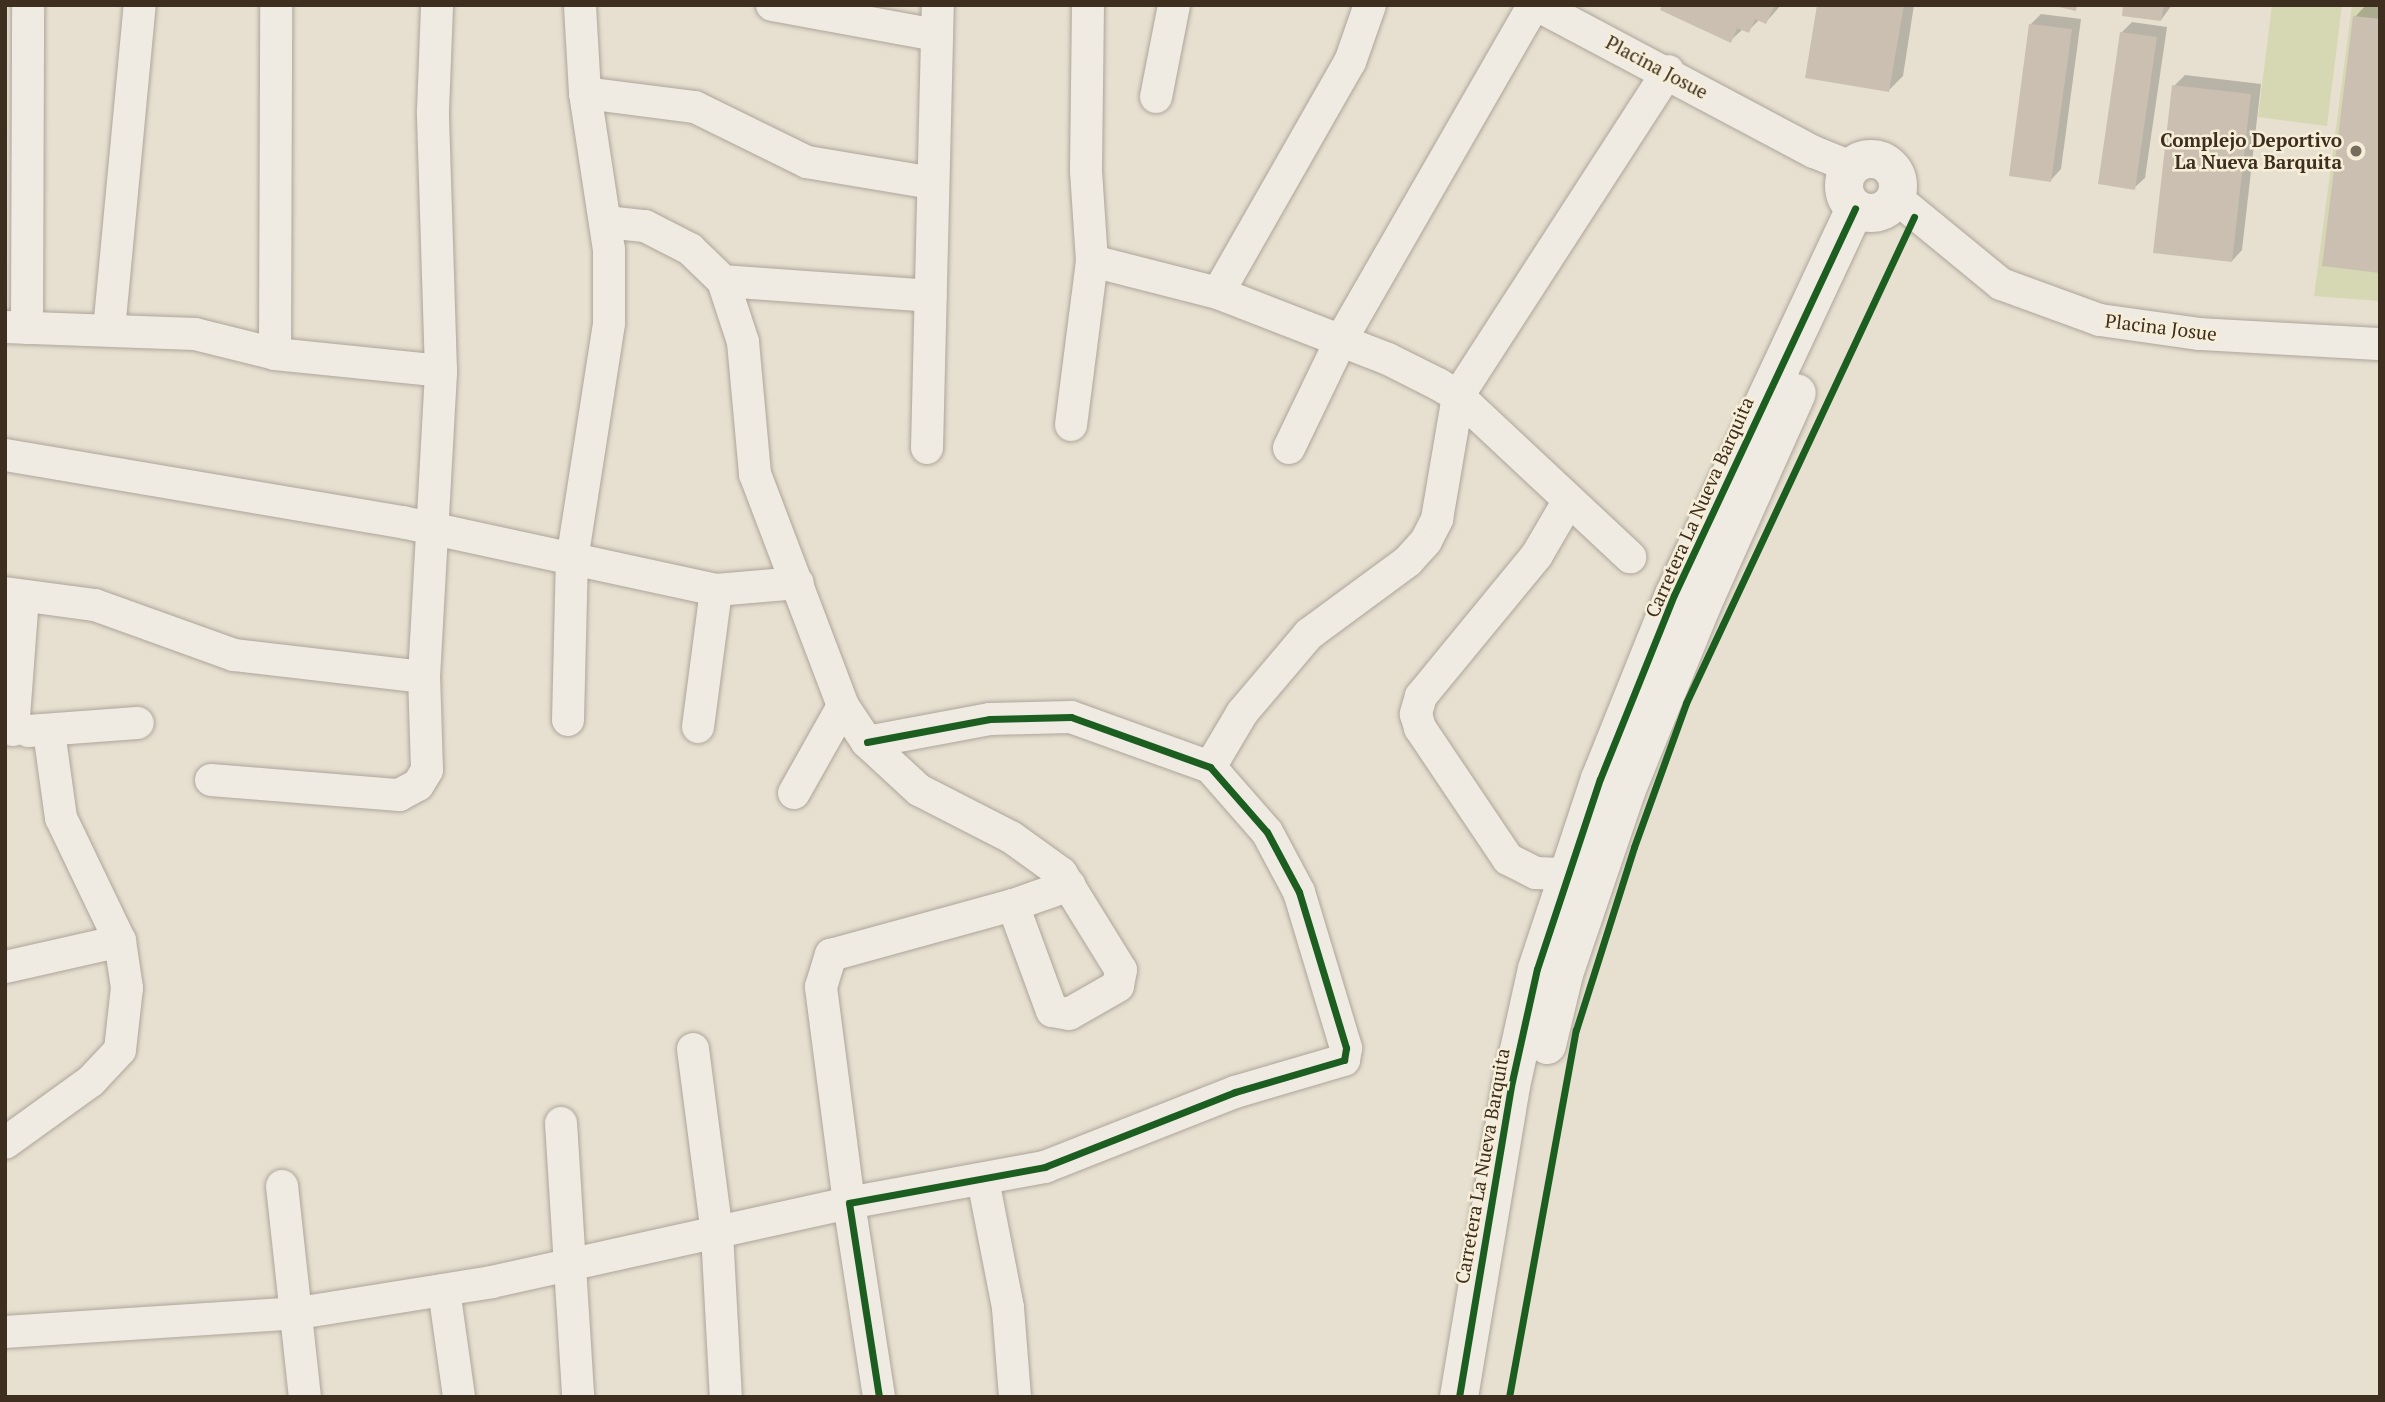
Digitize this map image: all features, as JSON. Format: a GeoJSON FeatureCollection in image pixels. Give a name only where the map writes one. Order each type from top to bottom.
{"type":"FeatureCollection","features":[{"type":"Feature","properties":{"kind":"street"},"geometry":{"type":"LineString","coordinates":[[28,5],[16,327],[195,334],[275,354],[442,372]]}},
{"type":"Feature","properties":{"kind":"street"},"geometry":{"type":"LineString","coordinates":[[109,330],[140,5]]}},
{"type":"Feature","properties":{"kind":"street"},"geometry":{"type":"LineString","coordinates":[[275,354],[276,5]]}},
{"type":"Feature","properties":{"kind":"street"},"geometry":{"type":"LineString","coordinates":[[211,780],[399,795],[418,785],[427,770],[424,677],[442,372],[433,111],[437,5]]}},
{"type":"Feature","properties":{"kind":"street"},"geometry":{"type":"LineString","coordinates":[[568,720],[572,560],[610,323],[606,222],[585,93],[580,5]]}},
{"type":"Feature","properties":{"kind":"street"},"geometry":{"type":"LineString","coordinates":[[772,5],[937,20],[927,448]]}},
{"type":"Feature","properties":{"kind":"street"},"geometry":{"type":"LineString","coordinates":[[1071,425],[1092,261],[1086,171],[1087,5]]}},
{"type":"Feature","properties":{"kind":"street"},"geometry":{"type":"LineString","coordinates":[[1156,97],[1174,5]]}},
{"type":"Feature","properties":{"kind":"street"},"geometry":{"type":"LineString","coordinates":[[1219,293],[1350,62],[1370,5]]}},
{"type":"Feature","properties":{"kind":"street"},"geometry":{"type":"LineString","coordinates":[[1289,448],[1341,340],[1535,5]]}},
{"type":"Feature","properties":{"kind":"street","name":"Placina Josue"},"geometry":{"type":"LineString","coordinates":[[1535,5],[1668,71],[1814,152],[1851,167]]}},
{"type":"Feature","properties":{"kind":"street"},"geometry":{"type":"LineString","coordinates":[[1210,767],[1242,713],[1308,634],[1408,561],[1426,541],[1437,519],[1458,396],[1668,71]]}},
{"type":"Feature","properties":{"kind":"street"},"geometry":{"type":"LineString","coordinates":[[585,93],[695,107],[807,162],[932,183]]}},
{"type":"Feature","properties":{"kind":"street"},"geometry":{"type":"LineString","coordinates":[[1851,167],[1845,193],[1877,205]]}},
{"type":"Feature","properties":{"kind":"street","name":"Placina Josue"},"geometry":{"type":"LineString","coordinates":[[1877,205],[2001,284],[2100,320],[2200,334],[2380,344]]}},
{"type":"Feature","properties":{"kind":"street","name":"Carretera La Nueva Barquita"},"geometry":{"type":"LineString","coordinates":[[1459,1397],[1569,874],[1600,779],[1674,595],[1877,205]]}},
{"type":"Feature","properties":{"kind":"street","name":"Carretera La Nueva Barquita"},"geometry":{"type":"LineString","coordinates":[[1550,972],[1702,605],[1877,205]]}},
{"type":"Feature","properties":{"kind":"street"},"geometry":{"type":"LineString","coordinates":[[606,222],[645,226],[690,249],[723,281],[743,342],[755,474],[843,706],[867,742],[919,790],[1011,837],[1070,885],[1121,970],[1118,986],[1069,1014],[1052,1011],[1013,905]]}},
{"type":"Feature","properties":{"kind":"street"},"geometry":{"type":"LineString","coordinates":[[1092,261],[1219,293],[1341,340],[1458,396],[1630,556]]}},
{"type":"Feature","properties":{"kind":"street"},"geometry":{"type":"LineString","coordinates":[[723,281],[930,296]]}},
{"type":"Feature","properties":{"kind":"street"},"geometry":{"type":"LineString","coordinates":[[5,455],[433,530],[716,590],[798,583]]}},
{"type":"Feature","properties":{"kind":"street"},"geometry":{"type":"LineString","coordinates":[[1569,500],[1537,555],[1421,696],[1416,714],[1420,728],[1508,859],[1536,873],[1569,874]]}},
{"type":"Feature","properties":{"kind":"street"},"geometry":{"type":"LineString","coordinates":[[698,727],[716,590]]}},
{"type":"Feature","properties":{"kind":"street"},"geometry":{"type":"LineString","coordinates":[[138,723],[49,732],[9,730],[14,594],[95,605],[234,655],[424,677]]}},
{"type":"Feature","properties":{"kind":"street"},"geometry":{"type":"LineString","coordinates":[[794,793],[843,706]]}},
{"type":"Feature","properties":{"kind":"street"},"geometry":{"type":"LineString","coordinates":[[5,1332],[299,1313],[444,1290],[566,1266],[849,1203],[1045,1167],[1235,1092],[1344,1060],[1346,1048],[1299,892],[1267,832],[1210,767],[1071,717],[990,719],[867,742]]}},
{"type":"Feature","properties":{"kind":"street"},"geometry":{"type":"LineString","coordinates":[[5,1143],[91,1080],[120,1050],[127,988],[120,940],[61,818],[49,732]]}},
{"type":"Feature","properties":{"kind":"street"},"geometry":{"type":"LineString","coordinates":[[878,1397],[821,987],[826,964],[831,955],[845,948],[1013,905],[1070,885]]}},
{"type":"Feature","properties":{"kind":"street"},"geometry":{"type":"LineString","coordinates":[[5,967],[120,940]]}},
{"type":"Feature","properties":{"kind":"street"},"geometry":{"type":"LineString","coordinates":[[693,1049],[717,1233],[726,1397]]}},
{"type":"Feature","properties":{"kind":"street"},"geometry":{"type":"LineString","coordinates":[[561,1123],[566,1266],[578,1397]]}},
{"type":"Feature","properties":{"kind":"street"},"geometry":{"type":"LineString","coordinates":[[983,1180],[1008,1308],[1016,1397]]}},
{"type":"Feature","properties":{"kind":"street"},"geometry":{"type":"LineString","coordinates":[[282,1186],[299,1313],[305,1397]]}},
{"type":"Feature","properties":{"kind":"street","name":"Carretera La Nueva Barquita"},"geometry":{"type":"LineString","coordinates":[[1480,1397],[1501,1205]]}},
{"type":"Feature","properties":{"kind":"street"},"geometry":{"type":"LineString","coordinates":[[444,1290],[459,1397]]}},
{"type":"Feature","properties":{"kind":"green space"},"geometry":{"type":"Polygon","coordinates":[[[2272,5],[2342,5],[2327,126],[2258,117],[2272,5]]]}},
{"type":"Feature","properties":{"kind":"green space","name":"Complejo Deportivo La Nueva Barquita"},"geometry":{"type":"Polygon","coordinates":[[[2352,5],[2380,5],[2380,301],[2314,296],[2352,5]]]}},
{"type":"Feature","properties":{"kind":"building"},"geometry":{"type":"Polygon","coordinates":[[[1662,5],[1775,5],[1766,24],[1755,19],[1749,33],[1737,28],[1731,43],[1660,10],[1662,5]]]}},
{"type":"Feature","properties":{"kind":"building"},"geometry":{"type":"Polygon","coordinates":[[[1817,5],[1904,5],[1889,92],[1805,78],[1817,5]]]}},
{"type":"Feature","properties":{"kind":"building"},"geometry":{"type":"Polygon","coordinates":[[[2050,5],[2077,5],[2076,11],[2050,5]]]}},
{"type":"Feature","properties":{"kind":"building"},"geometry":{"type":"Polygon","coordinates":[[[2123,5],[2164,5],[2161,21],[2122,16],[2123,5]]]}},
{"type":"Feature","properties":{"kind":"building","name":"Complejo Deportivo La Nueva Barquita"},"geometry":{"type":"Polygon","coordinates":[[[2353,16],[2380,19],[2380,273],[2322,266],[2353,16]]]}},
{"type":"Feature","properties":{"kind":"building"},"geometry":{"type":"Polygon","coordinates":[[[2029,24],[2072,29],[2051,182],[2009,176],[2029,24]]]}},
{"type":"Feature","properties":{"kind":"building"},"geometry":{"type":"Polygon","coordinates":[[[2120,32],[2157,37],[2135,190],[2098,184],[2120,32]]]}},
{"type":"Feature","properties":{"kind":"building"},"geometry":{"type":"Polygon","coordinates":[[[2172,85],[2251,94],[2232,262],[2153,253],[2172,85]]]}},
{"type":"Feature","properties":{"kind":"cycle path"},"geometry":{"type":"LineString","coordinates":[[1459,1397],[1511,1086],[1537,969],[1600,779],[1674,595],[1855,208]]}},
{"type":"Feature","properties":{"kind":"cycle path"},"geometry":{"type":"LineString","coordinates":[[1509,1397],[1576,1030],[1634,847],[1686,703],[1914,217]]}},
{"type":"Feature","properties":{"kind":"cycle path"},"geometry":{"type":"LineString","coordinates":[[867,742],[990,719],[1071,717],[1210,767],[1267,832],[1299,892],[1346,1048],[1344,1060],[1235,1092],[1045,1167],[849,1203],[879,1397]]}},
{"type":"Feature","properties":{"kind":"place","name":"Complejo Deportivo La Nueva Barquita"},"geometry":{"type":"Point","coordinates":[2356,151]}}]}
